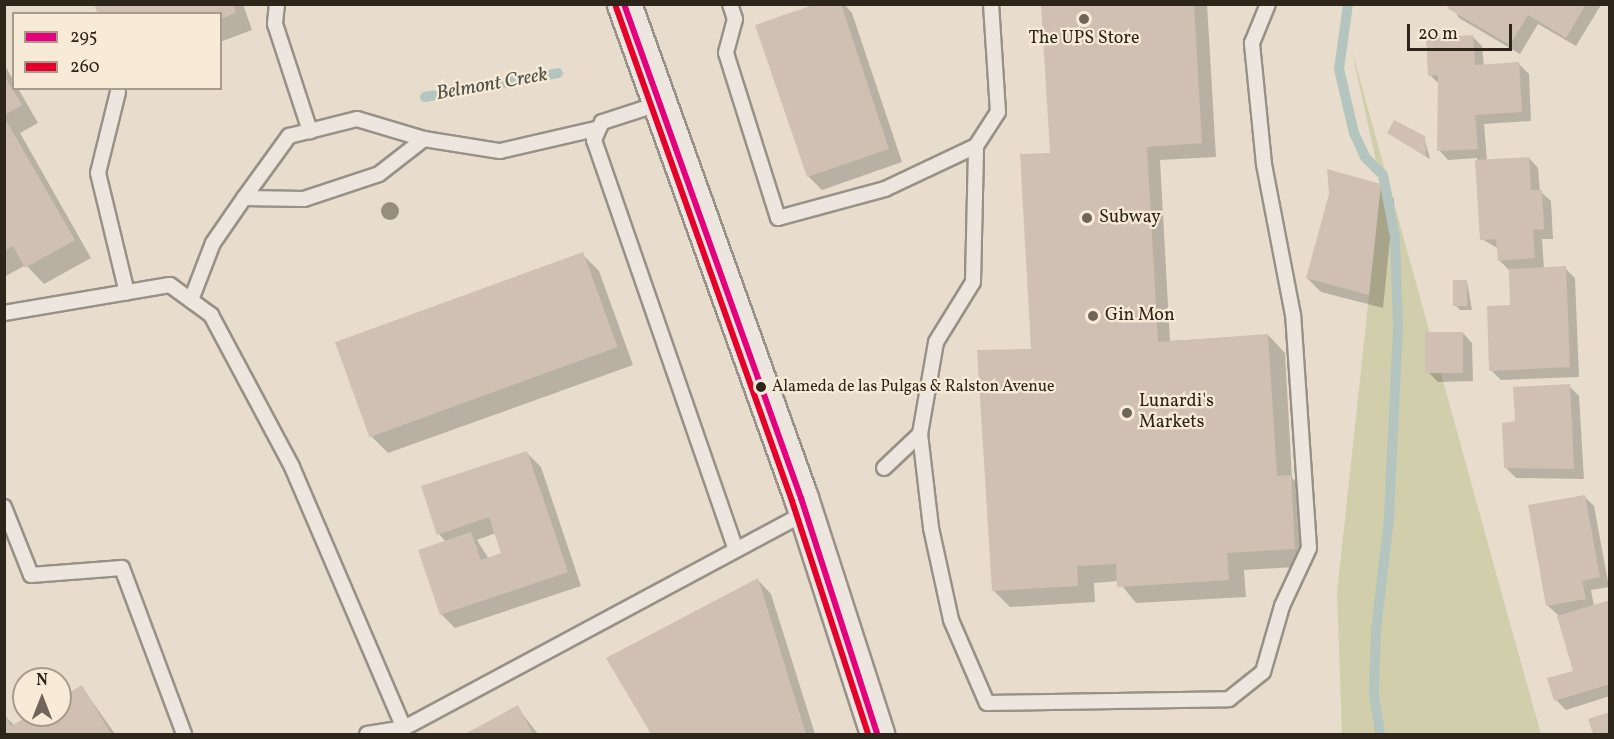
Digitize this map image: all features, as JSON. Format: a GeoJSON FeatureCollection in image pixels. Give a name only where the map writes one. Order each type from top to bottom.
{"type":"FeatureCollection","features":[{"type":"Feature","properties":{"kind":"main road"},"geometry":{"type":"LineString","coordinates":[[624,4],[806,512],[877,735]]}},
{"type":"Feature","properties":{"kind":"lane"},"geometry":{"type":"LineString","coordinates":[[277,4],[274,24],[310,131]]}},
{"type":"Feature","properties":{"kind":"lane"},"geometry":{"type":"LineString","coordinates":[[730,4],[735,19],[726,53],[778,218],[885,189],[976,146]]}},
{"type":"Feature","properties":{"kind":"lane"},"geometry":{"type":"LineString","coordinates":[[990,4],[998,112],[976,146],[973,282],[936,342],[920,434],[931,528],[951,620],[987,703],[1229,699],[1263,672],[1282,606],[1308,548],[1293,315],[1264,164],[1252,44],[1268,4]]}},
{"type":"Feature","properties":{"kind":"lane"},"geometry":{"type":"LineString","coordinates":[[118,92],[98,172],[127,293]]}},
{"type":"Feature","properties":{"kind":"lane"},"geometry":{"type":"LineString","coordinates":[[191,300],[213,243],[289,136],[357,119],[424,139],[500,151],[595,129],[661,103]]}},
{"type":"Feature","properties":{"kind":"lane"},"geometry":{"type":"LineString","coordinates":[[595,129],[594,140],[736,549]]}},
{"type":"Feature","properties":{"kind":"lane"},"geometry":{"type":"LineString","coordinates":[[244,198],[315,195],[379,174],[424,139]]}},
{"type":"Feature","properties":{"kind":"lane"},"geometry":{"type":"LineString","coordinates":[[4,313],[170,285],[211,315],[292,466],[404,728]]}},
{"type":"Feature","properties":{"kind":"lane"},"geometry":{"type":"LineString","coordinates":[[884,468],[920,434]]}},
{"type":"Feature","properties":{"kind":"lane"},"geometry":{"type":"LineString","coordinates":[[4,507],[31,574],[122,568],[184,735]]}},
{"type":"Feature","properties":{"kind":"lane"},"geometry":{"type":"LineString","coordinates":[[367,735],[404,728],[806,512]]}},
{"type":"Feature","properties":{"kind":"shaded area"},"geometry":{"type":"Polygon","coordinates":[[[1351,47],[1541,734],[1342,734],[1337,593],[1381,184],[1351,47]]]}},
{"type":"Feature","properties":{"kind":"building"},"geometry":{"type":"Polygon","coordinates":[[[94,4],[233,4],[236,13],[222,18],[222,12],[97,12],[94,4]]]}},
{"type":"Feature","properties":{"kind":"building"},"geometry":{"type":"Polygon","coordinates":[[[816,4],[841,4],[889,149],[807,177],[755,25],[816,4]]]}},
{"type":"Feature","properties":{"kind":"building"},"geometry":{"type":"Polygon","coordinates":[[[1041,4],[1194,4],[1202,143],[1147,147],[1158,342],[1268,334],[1277,476],[1291,475],[1295,549],[1227,553],[1229,580],[1117,587],[1116,564],[1077,566],[1078,586],[992,591],[977,350],[1031,349],[1020,154],[1050,153],[1041,4]]]}},
{"type":"Feature","properties":{"kind":"building"},"geometry":{"type":"Polygon","coordinates":[[[1449,4],[1586,4],[1566,38],[1528,15],[1510,45],[1447,8],[1449,4]]]}},
{"type":"Feature","properties":{"kind":"building"},"geometry":{"type":"Polygon","coordinates":[[[1473,35],[1475,65],[1519,62],[1522,112],[1475,115],[1478,149],[1437,151],[1438,75],[1428,76],[1426,38],[1473,35]]]}},
{"type":"Feature","properties":{"kind":"building"},"geometry":{"type":"Polygon","coordinates":[[[4,75],[22,105],[4,115],[4,75]]]}},
{"type":"Feature","properties":{"kind":"building"},"geometry":{"type":"Polygon","coordinates":[[[4,117],[75,240],[25,268],[13,246],[4,251],[4,117]]]}},
{"type":"Feature","properties":{"kind":"building"},"geometry":{"type":"Polygon","coordinates":[[[1394,120],[1425,136],[1426,156],[1387,133],[1394,120]]]}},
{"type":"Feature","properties":{"kind":"building"},"geometry":{"type":"Polygon","coordinates":[[[1529,157],[1531,190],[1542,190],[1544,229],[1533,230],[1535,258],[1498,261],[1496,239],[1480,240],[1475,160],[1529,157]]]}},
{"type":"Feature","properties":{"kind":"building"},"geometry":{"type":"Polygon","coordinates":[[[1327,169],[1381,184],[1369,295],[1306,278],[1329,194],[1327,169]]]}},
{"type":"Feature","properties":{"kind":"building"},"geometry":{"type":"Polygon","coordinates":[[[583,252],[618,347],[369,437],[335,342],[583,252]]]}},
{"type":"Feature","properties":{"kind":"building"},"geometry":{"type":"Polygon","coordinates":[[[1566,266],[1570,367],[1489,371],[1487,306],[1510,305],[1509,269],[1566,266]]]}},
{"type":"Feature","properties":{"kind":"building"},"geometry":{"type":"Polygon","coordinates":[[[1453,280],[1467,280],[1467,306],[1453,306],[1453,280]]]}},
{"type":"Feature","properties":{"kind":"building"},"geometry":{"type":"Polygon","coordinates":[[[1425,332],[1463,332],[1463,373],[1425,373],[1425,332]]]}},
{"type":"Feature","properties":{"kind":"building"},"geometry":{"type":"Polygon","coordinates":[[[1570,384],[1574,469],[1504,468],[1502,423],[1515,421],[1513,387],[1570,384]]]}},
{"type":"Feature","properties":{"kind":"building"},"geometry":{"type":"Polygon","coordinates":[[[527,451],[568,572],[440,615],[418,550],[471,532],[481,560],[501,553],[489,517],[437,535],[421,486],[527,451]]]}},
{"type":"Feature","properties":{"kind":"building"},"geometry":{"type":"Polygon","coordinates":[[[1585,495],[1600,577],[1582,581],[1586,599],[1546,606],[1528,505],[1585,495]]]}},
{"type":"Feature","properties":{"kind":"building"},"geometry":{"type":"Polygon","coordinates":[[[758,578],[806,734],[651,734],[606,658],[758,578]]]}},
{"type":"Feature","properties":{"kind":"building"},"geometry":{"type":"Polygon","coordinates":[[[1610,600],[1610,684],[1554,701],[1547,678],[1573,671],[1557,616],[1610,600]]]}},
{"type":"Feature","properties":{"kind":"building"},"geometry":{"type":"Polygon","coordinates":[[[82,685],[111,734],[4,734],[4,714],[12,727],[72,727],[72,691],[82,685]]]}},
{"type":"Feature","properties":{"kind":"building"},"geometry":{"type":"Polygon","coordinates":[[[518,705],[533,734],[465,734],[518,705]]]}},
{"type":"Feature","properties":{"kind":"building"},"geometry":{"type":"Polygon","coordinates":[[[1610,712],[1610,734],[1593,734],[1588,719],[1610,712]]]}},
{"type":"Feature","properties":{"kind":"waterway"},"geometry":{"type":"LineString","coordinates":[[1348,4],[1339,69],[1354,133],[1365,157],[1383,175],[1395,237],[1398,326],[1389,519],[1376,630],[1374,695],[1380,734]]}},
{"type":"Feature","properties":{"kind":"waterway","name":"Belmont Creek"},"geometry":{"type":"LineString","coordinates":[[425,97],[558,73]]}},
{"type":"Feature","properties":{"kind":"transit line","name":"295"},"geometry":{"type":"LineString","coordinates":[[624,4],[801,498],[877,734]]}},
{"type":"Feature","properties":{"kind":"transit line","name":"260"},"geometry":{"type":"LineString","coordinates":[[616,7],[792,501],[868,734]]}},
{"type":"Feature","properties":{"kind":"place","name":"The UPS Store"},"geometry":{"type":"Point","coordinates":[1084,19]}},
{"type":"Feature","properties":{"kind":"place","name":"Subway"},"geometry":{"type":"Point","coordinates":[1087,218]}},
{"type":"Feature","properties":{"kind":"place","name":"Gin Mon"},"geometry":{"type":"Point","coordinates":[1093,316]}},
{"type":"Feature","properties":{"kind":"place","name":"Alameda de las Pulgas & Ralston Avenue"},"geometry":{"type":"Point","coordinates":[761,387]}},
{"type":"Feature","properties":{"kind":"place","name":"Lunardi's Markets"},"geometry":{"type":"Point","coordinates":[1127,413]}}]}
